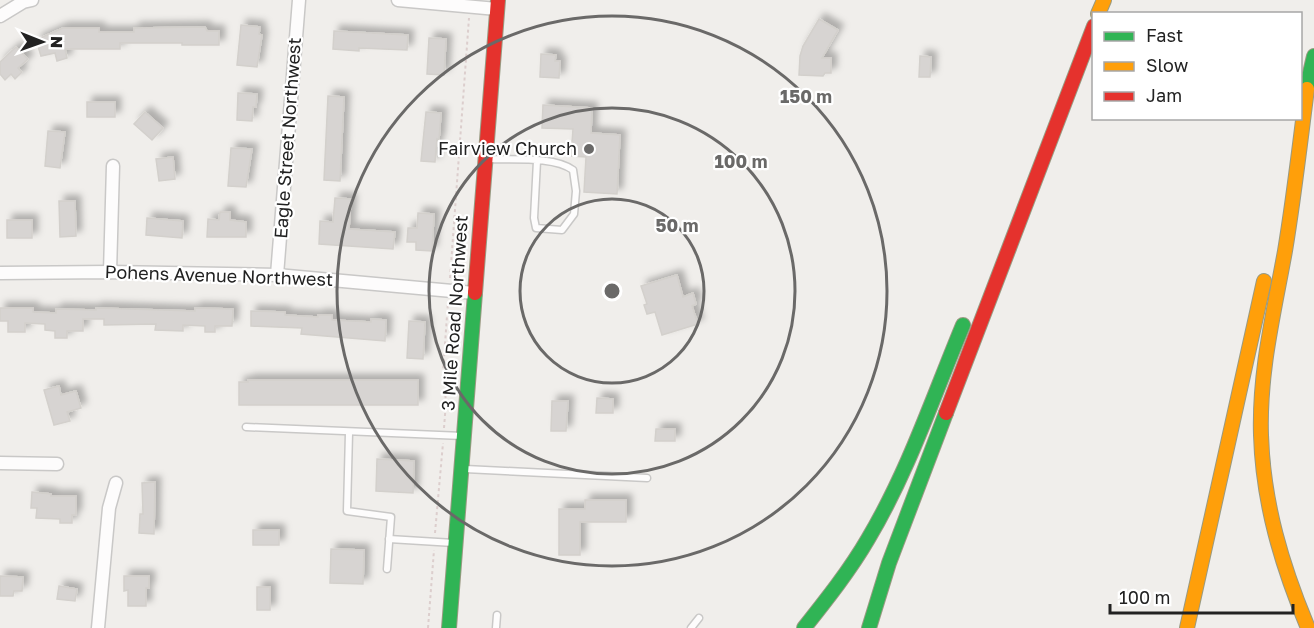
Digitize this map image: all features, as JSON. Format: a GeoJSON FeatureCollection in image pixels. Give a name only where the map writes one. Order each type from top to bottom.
{"type":"FeatureCollection","features":[{"type":"Feature","properties":{"kind":"main road","name":"3 Mile Road Northwest"},"geometry":{"type":"LineString","coordinates":[[449,628],[497,5]]}},
{"type":"Feature","properties":{"kind":"main road"},"geometry":{"type":"LineString","coordinates":[[869,628],[889,563],[1092,31]]}},
{"type":"Feature","properties":{"kind":"main road"},"geometry":{"type":"LineString","coordinates":[[1302,108],[1314,56]]}},
{"type":"Feature","properties":{"kind":"main road"},"geometry":{"type":"LineString","coordinates":[[1306,89],[1288,235],[1267,350],[1260,423],[1263,472],[1276,543],[1293,595],[1308,628]]}},
{"type":"Feature","properties":{"kind":"main road"},"geometry":{"type":"LineString","coordinates":[[1272,244],[1299,120]]}},
{"type":"Feature","properties":{"kind":"main road"},"geometry":{"type":"LineString","coordinates":[[983,278],[997,245],[1034,182]]}},
{"type":"Feature","properties":{"kind":"main road"},"geometry":{"type":"LineString","coordinates":[[1187,628],[1267,267]]}},
{"type":"Feature","properties":{"kind":"main road"},"geometry":{"type":"LineString","coordinates":[[804,628],[854,563],[878,523],[969,311]]}},
{"type":"Feature","properties":{"kind":"street"},"geometry":{"type":"LineString","coordinates":[[0,16],[23,2],[32,0]]}},
{"type":"Feature","properties":{"kind":"street","name":"Eagle Street Northwest"},"geometry":{"type":"LineString","coordinates":[[277,275],[299,0]]}},
{"type":"Feature","properties":{"kind":"street"},"geometry":{"type":"LineString","coordinates":[[398,0],[470,7],[497,5]]}},
{"type":"Feature","properties":{"kind":"street"},"geometry":{"type":"LineString","coordinates":[[110,272],[113,166]]}},
{"type":"Feature","properties":{"kind":"street","name":"Pohens Avenue Northwest"},"geometry":{"type":"LineString","coordinates":[[0,273],[277,275],[474,293]]}},
{"type":"Feature","properties":{"kind":"street"},"geometry":{"type":"LineString","coordinates":[[0,463],[57,464]]}},
{"type":"Feature","properties":{"kind":"street"},"geometry":{"type":"LineString","coordinates":[[99,628],[109,508],[116,483]]}},
{"type":"Feature","properties":{"kind":"lane"},"geometry":{"type":"LineString","coordinates":[[485,159],[537,161],[564,163],[573,170],[576,191],[574,214],[562,230],[536,228],[534,218],[537,161]]}},
{"type":"Feature","properties":{"kind":"lane"},"geometry":{"type":"LineString","coordinates":[[246,427],[464,436]]}},
{"type":"Feature","properties":{"kind":"lane"},"geometry":{"type":"LineString","coordinates":[[349,433],[347,511],[391,517],[387,569]]}},
{"type":"Feature","properties":{"kind":"lane"},"geometry":{"type":"LineString","coordinates":[[461,469],[647,478]]}},
{"type":"Feature","properties":{"kind":"lane"},"geometry":{"type":"LineString","coordinates":[[389,539],[456,543]]}},
{"type":"Feature","properties":{"kind":"lane"},"geometry":{"type":"LineString","coordinates":[[496,628],[497,615]]}},
{"type":"Feature","properties":{"kind":"lane"},"geometry":{"type":"LineString","coordinates":[[691,628],[699,618]]}},
{"type":"Feature","properties":{"kind":"path"},"geometry":{"type":"LineString","coordinates":[[428,628],[446,402],[443,372],[470,7]]}},
{"type":"Feature","properties":{"kind":"building"},"geometry":{"type":"Polygon","coordinates":[[[819,19],[838,30],[822,58],[831,58],[831,73],[825,73],[823,76],[799,75],[803,46],[819,19]]]}},
{"type":"Feature","properties":{"kind":"building"},"geometry":{"type":"Polygon","coordinates":[[[241,25],[260,27],[259,34],[262,35],[257,67],[237,65],[241,25]]]}},
{"type":"Feature","properties":{"kind":"building"},"geometry":{"type":"Polygon","coordinates":[[[205,27],[207,31],[219,31],[219,45],[120,43],[120,49],[65,49],[67,58],[57,61],[55,53],[41,56],[36,40],[63,28],[99,28],[99,32],[134,32],[134,28],[205,27]]]}},
{"type":"Feature","properties":{"kind":"building"},"geometry":{"type":"Polygon","coordinates":[[[334,31],[408,35],[407,50],[333,49],[334,31]]]}},
{"type":"Feature","properties":{"kind":"building"},"geometry":{"type":"Polygon","coordinates":[[[429,38],[446,39],[444,75],[427,74],[429,38]]]}},
{"type":"Feature","properties":{"kind":"building"},"geometry":{"type":"Polygon","coordinates":[[[16,47],[28,59],[18,68],[22,72],[15,79],[11,74],[5,80],[0,74],[0,62],[16,47]]]}},
{"type":"Feature","properties":{"kind":"building"},"geometry":{"type":"Polygon","coordinates":[[[541,54],[556,55],[555,61],[560,61],[559,78],[540,77],[541,54]]]}},
{"type":"Feature","properties":{"kind":"building"},"geometry":{"type":"Polygon","coordinates":[[[920,56],[931,57],[930,77],[919,77],[920,56]]]}},
{"type":"Feature","properties":{"kind":"building"},"geometry":{"type":"Polygon","coordinates":[[[238,93],[257,94],[252,121],[237,120],[238,93]]]}},
{"type":"Feature","properties":{"kind":"building"},"geometry":{"type":"Polygon","coordinates":[[[328,96],[344,97],[340,181],[324,180],[328,96]]]}},
{"type":"Feature","properties":{"kind":"building"},"geometry":{"type":"Polygon","coordinates":[[[87,102],[115,102],[115,117],[87,117],[87,102]]]}},
{"type":"Feature","properties":{"kind":"building"},"geometry":{"type":"Polygon","coordinates":[[[543,105],[592,108],[591,133],[620,135],[617,194],[584,192],[586,157],[571,156],[573,129],[542,128],[543,105]]]}},
{"type":"Feature","properties":{"kind":"building"},"geometry":{"type":"Polygon","coordinates":[[[145,112],[163,128],[152,140],[134,124],[145,112]]]}},
{"type":"Feature","properties":{"kind":"building"},"geometry":{"type":"Polygon","coordinates":[[[426,112],[441,113],[435,162],[421,161],[426,112]]]}},
{"type":"Feature","properties":{"kind":"building"},"geometry":{"type":"Polygon","coordinates":[[[48,131],[65,132],[60,168],[45,166],[48,131]]]}},
{"type":"Feature","properties":{"kind":"building"},"geometry":{"type":"Polygon","coordinates":[[[231,148],[252,149],[246,187],[228,186],[231,148]]]}},
{"type":"Feature","properties":{"kind":"building"},"geometry":{"type":"Polygon","coordinates":[[[173,157],[175,179],[159,181],[156,159],[173,157]]]}},
{"type":"Feature","properties":{"kind":"building"},"geometry":{"type":"Polygon","coordinates":[[[335,198],[351,199],[349,229],[395,232],[393,249],[319,244],[320,221],[333,222],[335,198]]]}},
{"type":"Feature","properties":{"kind":"building"},"geometry":{"type":"Polygon","coordinates":[[[59,201],[75,201],[76,236],[60,237],[59,201]]]}},
{"type":"Feature","properties":{"kind":"building"},"geometry":{"type":"Polygon","coordinates":[[[220,212],[230,212],[230,220],[246,222],[246,237],[207,237],[208,219],[219,220],[220,212]]]}},
{"type":"Feature","properties":{"kind":"building"},"geometry":{"type":"Polygon","coordinates":[[[418,213],[434,214],[432,251],[416,250],[416,242],[407,242],[408,228],[417,228],[418,213]]]}},
{"type":"Feature","properties":{"kind":"building"},"geometry":{"type":"Polygon","coordinates":[[[147,218],[183,221],[182,238],[146,235],[147,218]]]}},
{"type":"Feature","properties":{"kind":"building"},"geometry":{"type":"Polygon","coordinates":[[[7,220],[32,220],[32,238],[7,238],[7,220]]]}},
{"type":"Feature","properties":{"kind":"building"},"geometry":{"type":"Polygon","coordinates":[[[677,275],[683,297],[693,293],[696,304],[692,306],[698,324],[662,335],[655,312],[647,314],[644,305],[647,304],[641,286],[677,275]]]}},
{"type":"Feature","properties":{"kind":"building"},"geometry":{"type":"Polygon","coordinates":[[[0,308],[33,308],[33,312],[56,313],[56,309],[96,310],[96,308],[195,311],[195,308],[233,309],[232,326],[215,326],[215,332],[205,332],[205,326],[183,325],[183,331],[155,330],[156,324],[104,325],[104,319],[83,319],[83,331],[67,331],[67,338],[55,338],[55,331],[45,330],[45,324],[25,323],[25,332],[8,332],[8,321],[0,321],[0,308]]]}},
{"type":"Feature","properties":{"kind":"building"},"geometry":{"type":"Polygon","coordinates":[[[251,311],[285,312],[285,315],[318,317],[318,315],[332,315],[332,320],[371,322],[371,319],[386,320],[385,341],[301,334],[302,328],[251,326],[251,311]]]}},
{"type":"Feature","properties":{"kind":"building"},"geometry":{"type":"Polygon","coordinates":[[[409,321],[425,322],[423,359],[407,358],[409,321]]]}},
{"type":"Feature","properties":{"kind":"building"},"geometry":{"type":"Polygon","coordinates":[[[248,380],[418,380],[418,405],[239,405],[239,382],[248,382],[248,380]]]}},
{"type":"Feature","properties":{"kind":"building"},"geometry":{"type":"Polygon","coordinates":[[[59,386],[61,395],[76,391],[81,408],[67,412],[70,421],[54,425],[44,390],[59,386]]]}},
{"type":"Feature","properties":{"kind":"building"},"geometry":{"type":"Polygon","coordinates":[[[597,398],[613,399],[613,413],[596,413],[597,398]]]}},
{"type":"Feature","properties":{"kind":"building"},"geometry":{"type":"Polygon","coordinates":[[[552,401],[568,401],[566,431],[551,431],[552,401]]]}},
{"type":"Feature","properties":{"kind":"building"},"geometry":{"type":"Polygon","coordinates":[[[656,429],[675,429],[675,441],[655,441],[656,429]]]}},
{"type":"Feature","properties":{"kind":"building"},"geometry":{"type":"Polygon","coordinates":[[[377,459],[414,461],[413,493],[376,491],[377,459]]]}},
{"type":"Feature","properties":{"kind":"building"},"geometry":{"type":"Polygon","coordinates":[[[155,482],[154,534],[139,533],[140,514],[143,514],[142,483],[155,482]]]}},
{"type":"Feature","properties":{"kind":"building"},"geometry":{"type":"Polygon","coordinates":[[[32,492],[51,494],[51,496],[76,496],[76,515],[72,515],[72,523],[60,523],[60,519],[36,518],[37,508],[31,508],[32,492]]]}},
{"type":"Feature","properties":{"kind":"building"},"geometry":{"type":"Polygon","coordinates":[[[585,500],[626,500],[626,522],[580,522],[580,555],[559,555],[559,509],[585,509],[585,500]]]}},
{"type":"Feature","properties":{"kind":"building"},"geometry":{"type":"Polygon","coordinates":[[[253,530],[279,530],[279,545],[253,545],[253,530]]]}},
{"type":"Feature","properties":{"kind":"building"},"geometry":{"type":"Polygon","coordinates":[[[331,549],[364,550],[363,584],[330,583],[331,549]]]}},
{"type":"Feature","properties":{"kind":"building"},"geometry":{"type":"Polygon","coordinates":[[[0,576],[23,577],[22,591],[14,591],[13,596],[0,596],[0,576]]]}},
{"type":"Feature","properties":{"kind":"building"},"geometry":{"type":"Polygon","coordinates":[[[124,576],[149,576],[146,606],[128,606],[128,590],[124,591],[124,576]]]}},
{"type":"Feature","properties":{"kind":"building"},"geometry":{"type":"Polygon","coordinates":[[[59,586],[77,589],[75,601],[57,599],[59,586]]]}},
{"type":"Feature","properties":{"kind":"building"},"geometry":{"type":"Polygon","coordinates":[[[257,587],[270,587],[270,610],[257,610],[257,587]]]}},
{"type":"Feature","properties":{"kind":"traffic: fast"},"geometry":{"type":"LineString","coordinates":[[1303,103],[1314,56]]}},
{"type":"Feature","properties":{"kind":"traffic: fast"},"geometry":{"type":"LineString","coordinates":[[449,628],[475,293]]}},
{"type":"Feature","properties":{"kind":"traffic: fast"},"geometry":{"type":"LineString","coordinates":[[804,628],[854,562],[882,514],[908,461],[963,325]]}},
{"type":"Feature","properties":{"kind":"traffic: fast"},"geometry":{"type":"LineString","coordinates":[[869,628],[889,563],[946,413]]}},
{"type":"Feature","properties":{"kind":"traffic: slow"},"geometry":{"type":"LineString","coordinates":[[1099,12],[1104,0]]}},
{"type":"Feature","properties":{"kind":"traffic: slow"},"geometry":{"type":"LineString","coordinates":[[1307,89],[1288,231],[1265,365],[1261,435],[1270,510],[1282,558],[1308,628]]}},
{"type":"Feature","properties":{"kind":"traffic: slow"},"geometry":{"type":"LineString","coordinates":[[1187,628],[1264,281]]}},
{"type":"Feature","properties":{"kind":"traffic: jam"},"geometry":{"type":"LineString","coordinates":[[475,293],[498,0]]}},
{"type":"Feature","properties":{"kind":"traffic: jam"},"geometry":{"type":"LineString","coordinates":[[946,413],[1092,31]]}},
{"type":"Feature","properties":{"kind":"place","name":"Fairview Church"},"geometry":{"type":"Point","coordinates":[589,149]}}]}
